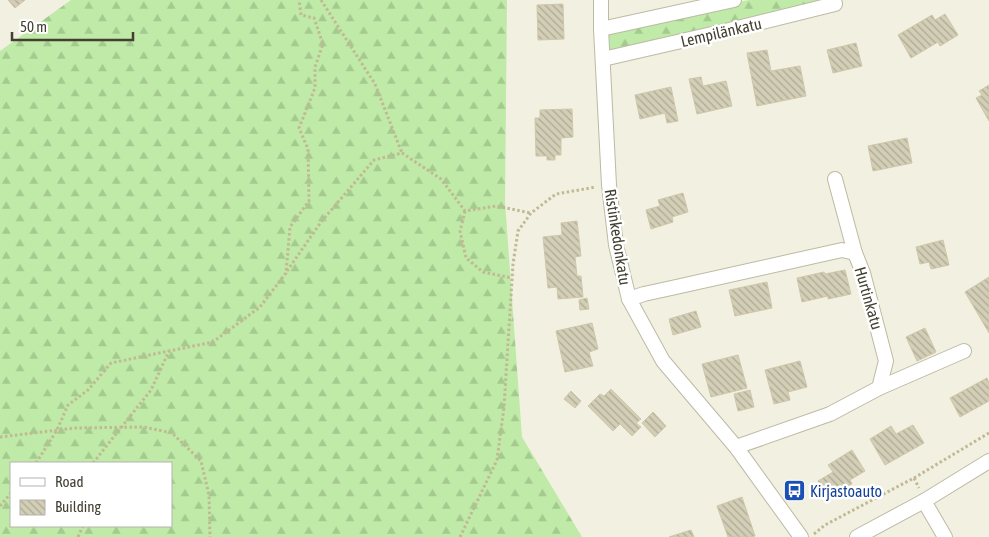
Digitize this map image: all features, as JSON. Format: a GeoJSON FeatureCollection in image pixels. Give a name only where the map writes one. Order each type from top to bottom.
{"type":"FeatureCollection","features":[{"type":"Feature","properties":{"kind":"street","name":"Ristinkedonkatu"},"geometry":{"type":"LineString","coordinates":[[601,0],[609,185],[616,245],[629,300],[663,361],[736,447],[801,537]]}},
{"type":"Feature","properties":{"kind":"street","name":"Lempilänkatu"},"geometry":{"type":"LineString","coordinates":[[601,29],[734,0]]}},
{"type":"Feature","properties":{"kind":"street","name":"Lempilänkatu"},"geometry":{"type":"LineString","coordinates":[[603,59],[835,4],[834,0]]}},
{"type":"Feature","properties":{"kind":"street"},"geometry":{"type":"LineString","coordinates":[[835,179],[855,254]]}},
{"type":"Feature","properties":{"kind":"street","name":"Hurtinkatu"},"geometry":{"type":"LineString","coordinates":[[629,300],[644,294],[842,250],[855,254],[863,273],[886,361],[879,388]]}},
{"type":"Feature","properties":{"kind":"street"},"geometry":{"type":"LineString","coordinates":[[736,447],[830,414],[879,388],[964,351]]}},
{"type":"Feature","properties":{"kind":"street"},"geometry":{"type":"LineString","coordinates":[[857,537],[924,501],[989,461]]}},
{"type":"Feature","properties":{"kind":"street"},"geometry":{"type":"LineString","coordinates":[[924,501],[945,537]]}},
{"type":"Feature","properties":{"kind":"path"},"geometry":{"type":"LineString","coordinates":[[286,273],[290,227],[309,201],[308,149],[299,128],[315,88],[315,67],[323,44],[314,18],[301,15],[299,0]]}},
{"type":"Feature","properties":{"kind":"path"},"geometry":{"type":"LineString","coordinates":[[321,0],[374,84],[402,153],[441,179],[465,211]]}},
{"type":"Feature","properties":{"kind":"path"},"geometry":{"type":"LineString","coordinates":[[37,462],[57,430],[68,405],[88,390],[112,363],[213,342],[260,307],[322,222],[374,160],[402,153]]}},
{"type":"Feature","properties":{"kind":"path"},"geometry":{"type":"LineString","coordinates":[[460,537],[497,460],[504,407],[513,264],[518,231],[531,213],[556,194],[609,185]]}},
{"type":"Feature","properties":{"kind":"path"},"geometry":{"type":"LineString","coordinates":[[465,211],[496,206],[531,213]]}},
{"type":"Feature","properties":{"kind":"path"},"geometry":{"type":"LineString","coordinates":[[465,211],[460,232],[466,258],[483,272],[512,278]]}},
{"type":"Feature","properties":{"kind":"path"},"geometry":{"type":"LineString","coordinates":[[94,462],[151,390],[170,350]]}},
{"type":"Feature","properties":{"kind":"path"},"geometry":{"type":"LineString","coordinates":[[0,437],[74,428],[143,427],[172,433],[200,461],[209,495],[210,537]]}},
{"type":"Feature","properties":{"kind":"path"},"geometry":{"type":"LineString","coordinates":[[812,537],[825,525],[914,478],[989,433]]}},
{"type":"Feature","properties":{"kind":"path"},"geometry":{"type":"LineString","coordinates":[[914,478],[924,501]]}},
{"type":"Feature","properties":{"kind":"path"},"geometry":{"type":"LineString","coordinates":[[0,506],[10,494]]}},
{"type":"Feature","properties":{"kind":"green space"},"geometry":{"type":"Polygon","coordinates":[[[71,0],[507,0],[505,202],[522,437],[582,537],[0,537],[0,51],[71,0]]]}},
{"type":"Feature","properties":{"kind":"green space"},"geometry":{"type":"Polygon","coordinates":[[[749,0],[831,0],[606,55],[604,31],[749,0]]]}},
{"type":"Feature","properties":{"kind":"building"},"geometry":{"type":"Polygon","coordinates":[[[8,0],[25,0],[15,8],[8,0]]]}},
{"type":"Feature","properties":{"kind":"building"},"geometry":{"type":"Polygon","coordinates":[[[563,4],[564,39],[538,40],[537,5],[563,4]]]}},
{"type":"Feature","properties":{"kind":"building"},"geometry":{"type":"Polygon","coordinates":[[[945,14],[958,35],[940,46],[938,42],[911,58],[898,35],[932,15],[935,20],[945,14]]]}},
{"type":"Feature","properties":{"kind":"building"},"geometry":{"type":"Polygon","coordinates":[[[856,43],[862,66],[833,73],[827,50],[856,43]]]}},
{"type":"Feature","properties":{"kind":"building"},"geometry":{"type":"Polygon","coordinates":[[[767,50],[771,71],[800,66],[806,96],[757,106],[747,53],[767,50]]]}},
{"type":"Feature","properties":{"kind":"building"},"geometry":{"type":"Polygon","coordinates":[[[701,77],[703,86],[726,81],[732,106],[697,114],[689,79],[701,77]]]}},
{"type":"Feature","properties":{"kind":"building"},"geometry":{"type":"Polygon","coordinates":[[[989,85],[989,121],[976,98],[982,95],[979,91],[989,85]]]}},
{"type":"Feature","properties":{"kind":"building"},"geometry":{"type":"Polygon","coordinates":[[[671,87],[678,121],[667,123],[665,113],[640,119],[635,95],[671,87]]]}},
{"type":"Feature","properties":{"kind":"building"},"geometry":{"type":"Polygon","coordinates":[[[572,109],[573,137],[561,138],[561,155],[555,155],[555,160],[547,160],[547,156],[536,156],[535,118],[540,118],[540,110],[572,109]]]}},
{"type":"Feature","properties":{"kind":"building"},"geometry":{"type":"Polygon","coordinates":[[[907,138],[912,163],[873,171],[868,146],[907,138]]]}},
{"type":"Feature","properties":{"kind":"building"},"geometry":{"type":"Polygon","coordinates":[[[683,193],[688,212],[672,217],[673,222],[651,229],[646,210],[660,206],[658,200],[683,193]]]}},
{"type":"Feature","properties":{"kind":"building"},"geometry":{"type":"Polygon","coordinates":[[[577,221],[581,256],[575,257],[577,276],[581,276],[583,297],[558,299],[557,287],[548,288],[543,237],[562,235],[561,223],[577,221]]]}},
{"type":"Feature","properties":{"kind":"building"},"geometry":{"type":"Polygon","coordinates":[[[943,240],[949,265],[931,269],[929,262],[920,264],[916,247],[943,240]]]}},
{"type":"Feature","properties":{"kind":"building"},"geometry":{"type":"Polygon","coordinates":[[[845,270],[851,294],[828,299],[828,296],[802,302],[797,278],[845,270]]]}},
{"type":"Feature","properties":{"kind":"building"},"geometry":{"type":"Polygon","coordinates":[[[989,277],[989,333],[965,292],[989,277]]]}},
{"type":"Feature","properties":{"kind":"building"},"geometry":{"type":"Polygon","coordinates":[[[767,282],[772,308],[735,316],[729,290],[767,282]]]}},
{"type":"Feature","properties":{"kind":"building"},"geometry":{"type":"Polygon","coordinates":[[[587,298],[589,309],[580,310],[579,300],[587,298]]]}},
{"type":"Feature","properties":{"kind":"building"},"geometry":{"type":"Polygon","coordinates":[[[696,311],[701,327],[673,335],[669,319],[696,311]]]}},
{"type":"Feature","properties":{"kind":"building"},"geometry":{"type":"Polygon","coordinates":[[[592,323],[598,349],[589,352],[593,366],[565,372],[556,331],[592,323]]]}},
{"type":"Feature","properties":{"kind":"building"},"geometry":{"type":"Polygon","coordinates":[[[925,328],[936,352],[917,361],[906,337],[925,328]]]}},
{"type":"Feature","properties":{"kind":"building"},"geometry":{"type":"Polygon","coordinates":[[[738,355],[747,388],[711,397],[702,364],[738,355]]]}},
{"type":"Feature","properties":{"kind":"building"},"geometry":{"type":"Polygon","coordinates":[[[800,361],[807,387],[788,392],[790,400],[774,404],[765,370],[800,361]]]}},
{"type":"Feature","properties":{"kind":"building"},"geometry":{"type":"Polygon","coordinates":[[[987,378],[989,383],[989,401],[960,417],[950,398],[987,378]]]}},
{"type":"Feature","properties":{"kind":"building"},"geometry":{"type":"Polygon","coordinates":[[[611,389],[641,419],[636,423],[641,427],[632,436],[620,424],[613,431],[588,406],[600,394],[604,396],[611,389]]]}},
{"type":"Feature","properties":{"kind":"building"},"geometry":{"type":"Polygon","coordinates":[[[750,390],[754,407],[738,411],[734,394],[750,390]]]}},
{"type":"Feature","properties":{"kind":"building"},"geometry":{"type":"Polygon","coordinates":[[[571,391],[581,401],[575,408],[564,399],[571,391]]]}},
{"type":"Feature","properties":{"kind":"building"},"geometry":{"type":"Polygon","coordinates":[[[653,412],[666,426],[655,437],[642,423],[653,412]]]}},
{"type":"Feature","properties":{"kind":"building"},"geometry":{"type":"Polygon","coordinates":[[[913,425],[924,443],[885,465],[870,439],[891,426],[896,434],[913,425]]]}},
{"type":"Feature","properties":{"kind":"building"},"geometry":{"type":"Polygon","coordinates":[[[852,450],[865,471],[850,480],[852,484],[829,498],[818,481],[833,472],[828,465],[852,450]]]}},
{"type":"Feature","properties":{"kind":"building"},"geometry":{"type":"Polygon","coordinates":[[[742,497],[755,536],[728,537],[717,506],[742,497]]]}},
{"type":"Feature","properties":{"kind":"building"},"geometry":{"type":"Polygon","coordinates":[[[691,530],[694,537],[669,537],[691,530]]]}},
{"type":"Feature","properties":{"kind":"place","name":"Kirjastoauto"},"geometry":{"type":"Point","coordinates":[794,491]}}]}
